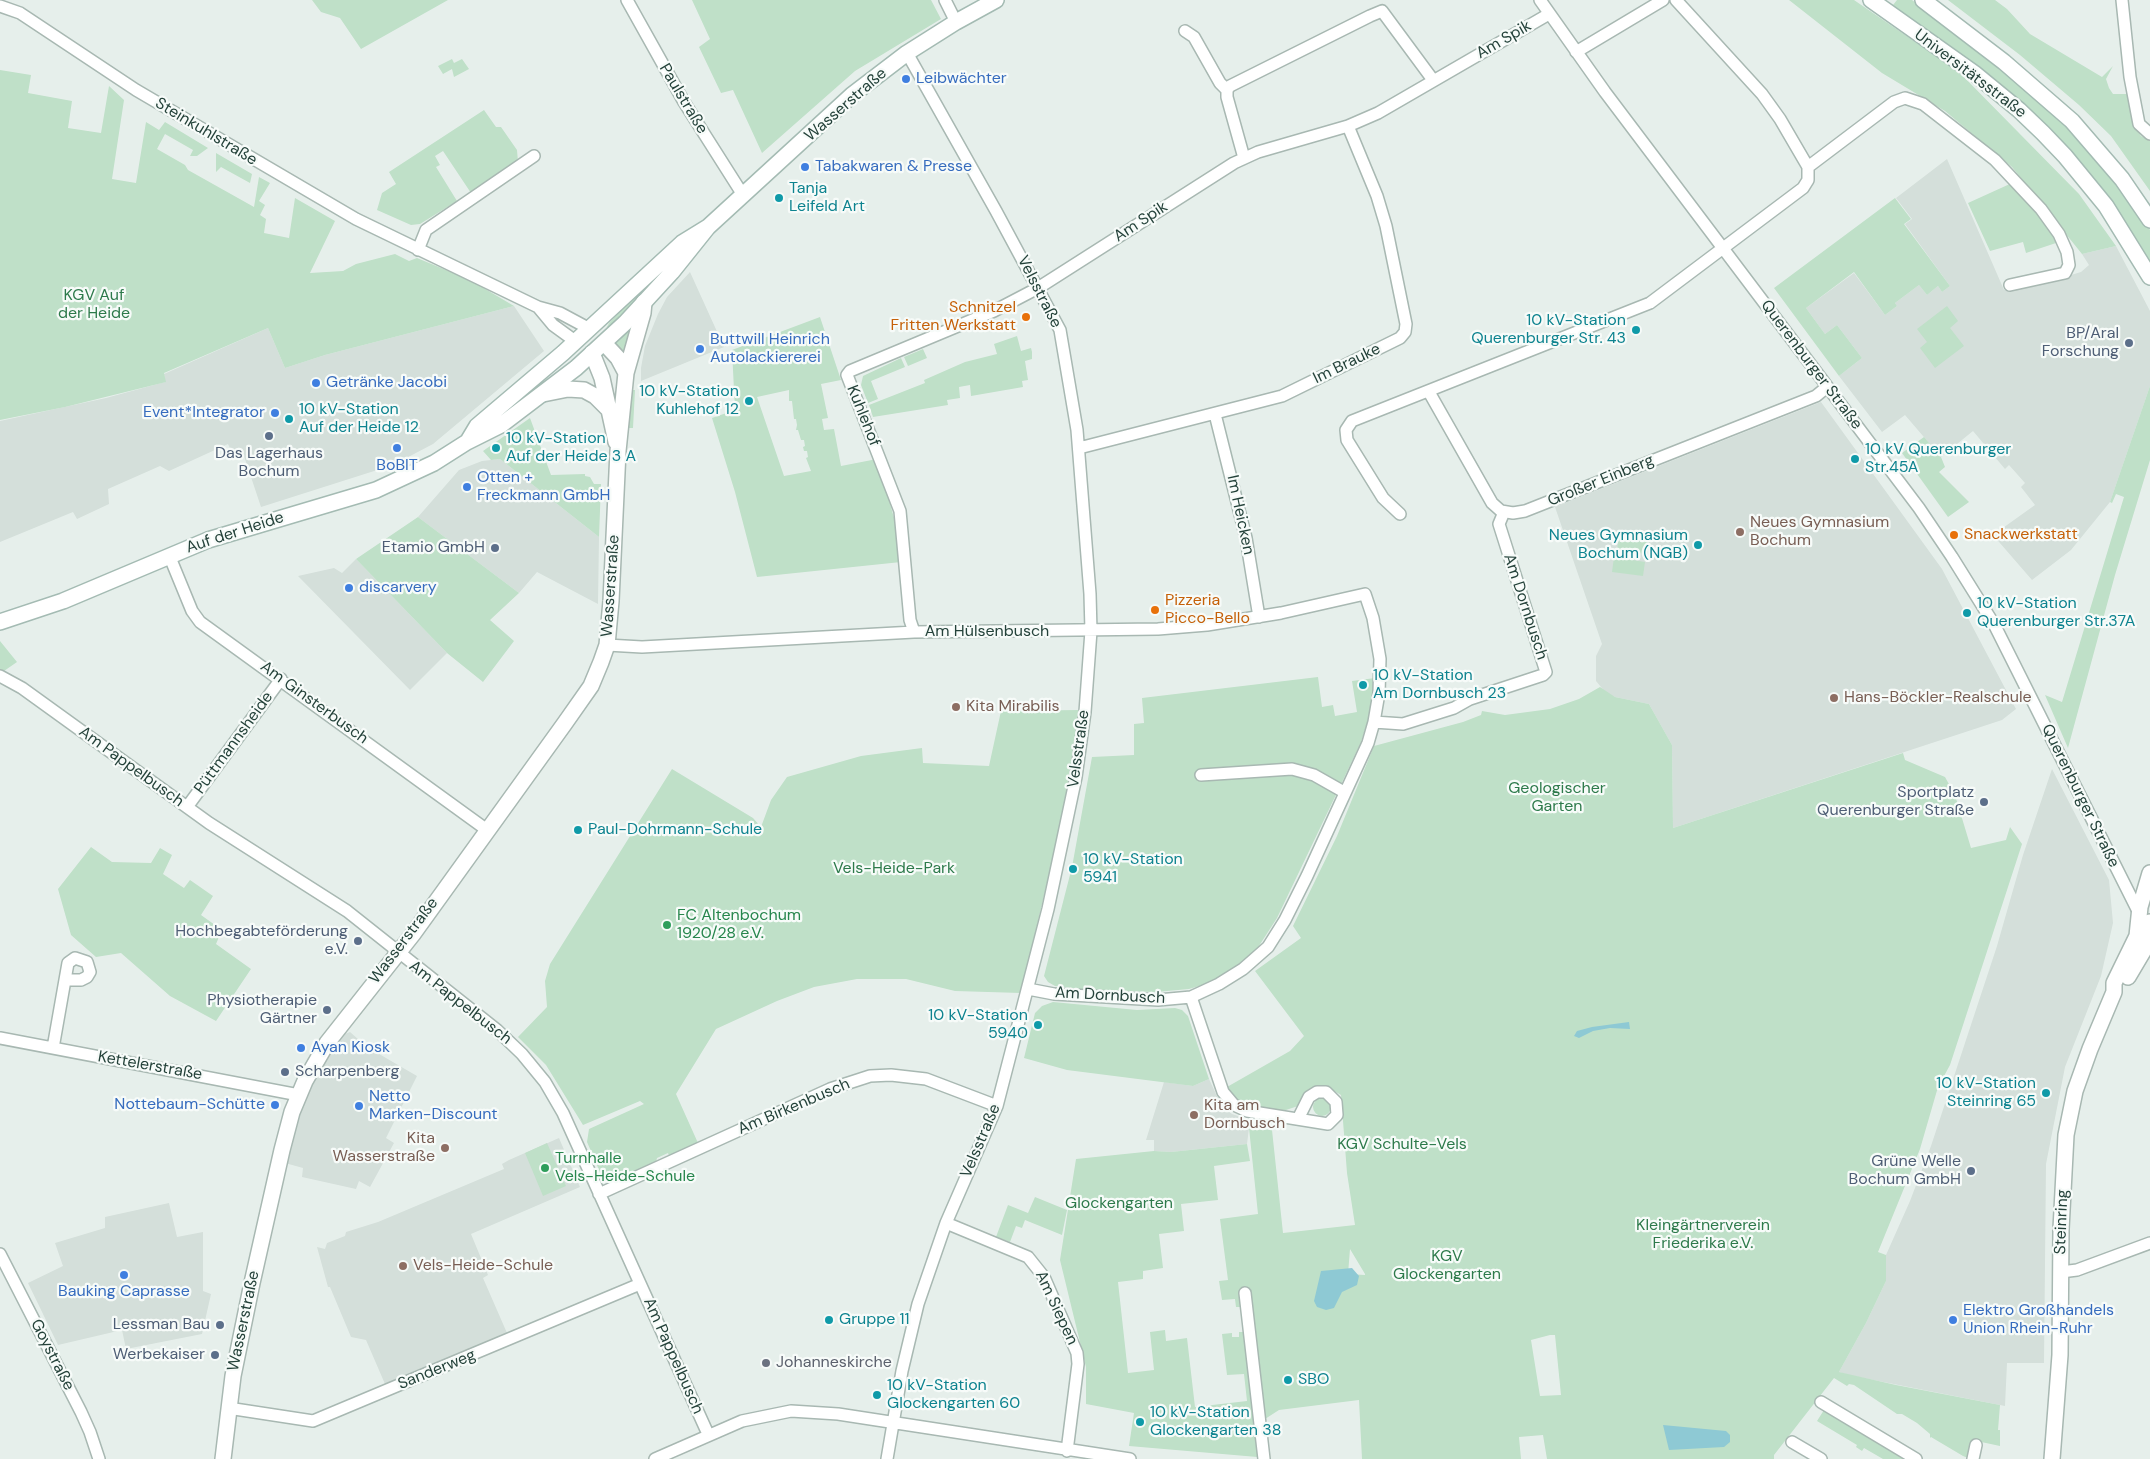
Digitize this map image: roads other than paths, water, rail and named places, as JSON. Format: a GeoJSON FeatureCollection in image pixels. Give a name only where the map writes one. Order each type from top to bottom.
{"type":"FeatureCollection","features":[{"type":"Feature","properties":{"kind":"main road","name":"Wasserstraße"},"geometry":{"type":"LineString","coordinates":[[618,451],[602,378],[592,353],[644,302],[689,252],[708,227],[852,95],[907,53],[956,22],[996,0]]}},
{"type":"Feature","properties":{"kind":"main road","name":"Universitätsstraße"},"geometry":{"type":"LineString","coordinates":[[1871,0],[1982,79],[2020,110],[2066,156],[2106,206],[2150,277]]}},
{"type":"Feature","properties":{"kind":"main road","name":"Universitätsstraße"},"geometry":{"type":"LineString","coordinates":[[1923,0],[2004,62],[2072,121],[2122,179],[2150,220]]}},
{"type":"Feature","properties":{"kind":"main road","name":"Wasserstraße"},"geometry":{"type":"LineString","coordinates":[[575,341],[682,243],[708,227]]}},
{"type":"Feature","properties":{"kind":"main road","name":"Wasserstraße"},"geometry":{"type":"LineString","coordinates":[[224,1457],[228,1408],[276,1176],[292,1112],[299,1095],[327,1042],[397,953],[591,686],[606,645],[614,574],[618,451],[626,373],[643,313],[644,302]]}},
{"type":"Feature","properties":{"kind":"main road"},"geometry":{"type":"LineString","coordinates":[[588,328],[618,358],[626,373]]}},
{"type":"Feature","properties":{"kind":"main road"},"geometry":{"type":"LineString","coordinates":[[575,341],[592,353]]}},
{"type":"Feature","properties":{"kind":"main road","name":"Auf der Heide"},"geometry":{"type":"LineString","coordinates":[[467,442],[477,426],[575,341]]}},
{"type":"Feature","properties":{"kind":"main road","name":"Auf der Heide"},"geometry":{"type":"LineString","coordinates":[[0,622],[63,601],[169,555],[234,532],[398,481],[434,464],[467,442],[501,425],[543,394],[592,353]]}},
{"type":"Feature","properties":{"kind":"main road"},"geometry":{"type":"LineString","coordinates":[[543,394],[568,389],[584,390],[595,396],[608,409]]}},
{"type":"Feature","properties":{"kind":"main road","name":"Steinring"},"geometry":{"type":"LineString","coordinates":[[2052,1459],[2057,1409],[2066,1135],[2075,1092],[2090,1049],[2114,992],[2122,988],[2144,950],[2147,926],[2140,908],[2150,873]]}},
{"type":"Feature","properties":{"kind":"street","name":"Paulstraße"},"geometry":{"type":"LineString","coordinates":[[627,0],[684,102],[743,195]]}},
{"type":"Feature","properties":{"kind":"street"},"geometry":{"type":"LineString","coordinates":[[945,0],[956,22]]}},
{"type":"Feature","properties":{"kind":"street"},"geometry":{"type":"LineString","coordinates":[[1378,0],[1382,12],[1433,80]]}},
{"type":"Feature","properties":{"kind":"street","name":"Querenburger Straße"},"geometry":{"type":"LineString","coordinates":[[1540,0],[1576,52],[1722,248],[1919,508],[1987,613],[2147,926]]}},
{"type":"Feature","properties":{"kind":"street"},"geometry":{"type":"LineString","coordinates":[[1576,52],[1663,0]]}},
{"type":"Feature","properties":{"kind":"street"},"geometry":{"type":"LineString","coordinates":[[1400,514],[1383,498],[1347,440],[1346,430],[1352,421],[1650,303],[1803,188],[1808,180],[1808,167],[1780,119],[1762,94],[1676,0]]}},
{"type":"Feature","properties":{"kind":"street"},"geometry":{"type":"LineString","coordinates":[[2122,0],[2130,77],[2139,124],[2150,134]]}},
{"type":"Feature","properties":{"kind":"street","name":"Steinkuhlstraße"},"geometry":{"type":"LineString","coordinates":[[5,4],[130,87],[356,219],[538,307],[560,313],[588,328]]}},
{"type":"Feature","properties":{"kind":"street"},"geometry":{"type":"LineString","coordinates":[[1227,90],[1236,82],[1382,12]]}},
{"type":"Feature","properties":{"kind":"street","name":"Am Spik"},"geometry":{"type":"LineString","coordinates":[[1038,288],[1244,158],[1348,126],[1378,113],[1549,14]]}},
{"type":"Feature","properties":{"kind":"street"},"geometry":{"type":"LineString","coordinates":[[1185,31],[1194,37],[1220,83],[1227,90],[1228,103],[1244,158]]}},
{"type":"Feature","properties":{"kind":"street","name":"Velsstraße"},"geometry":{"type":"LineString","coordinates":[[887,1459],[902,1371],[918,1304],[946,1223],[998,1106],[1028,989],[1070,814],[1085,712],[1091,631],[1089,577],[1079,448],[1060,330],[907,53]]}},
{"type":"Feature","properties":{"kind":"street"},"geometry":{"type":"LineString","coordinates":[[1808,167],[1894,102],[1905,98],[1922,104],[1995,160],[2041,209],[2059,234],[2067,252],[2069,265],[2065,273],[2010,285]]}},
{"type":"Feature","properties":{"kind":"street","name":"Im Brauke"},"geometry":{"type":"LineString","coordinates":[[1079,448],[1282,396],[1400,338],[1405,332],[1406,324],[1386,226],[1377,196],[1348,126]]}},
{"type":"Feature","properties":{"kind":"street"},"geometry":{"type":"LineString","coordinates":[[418,250],[426,230],[534,156]]}},
{"type":"Feature","properties":{"kind":"street","name":"Kuhlehof"},"geometry":{"type":"LineString","coordinates":[[914,632],[910,620],[900,511],[847,376],[850,371],[994,311],[1038,288]]}},
{"type":"Feature","properties":{"kind":"street","name":"Steinkuhlstraße"},"geometry":{"type":"LineString","coordinates":[[538,307],[554,325],[575,341]]}},
{"type":"Feature","properties":{"kind":"street","name":"Großer Einberg"},"geometry":{"type":"LineString","coordinates":[[1504,512],[1525,511],[1816,396],[1828,387]]}},
{"type":"Feature","properties":{"kind":"street"},"geometry":{"type":"LineString","coordinates":[[1429,392],[1492,503],[1504,512]]}},
{"type":"Feature","properties":{"kind":"street","name":"Im Heicken"},"geometry":{"type":"LineString","coordinates":[[1215,414],[1244,529],[1259,617]]}},
{"type":"Feature","properties":{"kind":"street","name":"Am Dornbusch"},"geometry":{"type":"LineString","coordinates":[[1374,722],[1403,724],[1454,708],[1470,699],[1543,675],[1546,672],[1499,524],[1504,512]]}},
{"type":"Feature","properties":{"kind":"street","name":"Am Ginsterbusch"},"geometry":{"type":"LineString","coordinates":[[169,555],[194,615],[487,830]]}},
{"type":"Feature","properties":{"kind":"street","name":"Am Hülsenbusch"},"geometry":{"type":"LineString","coordinates":[[606,645],[642,647],[914,632],[1158,629],[1259,617],[1306,609],[1365,594]]}},
{"type":"Feature","properties":{"kind":"street","name":"Am Dornbusch"},"geometry":{"type":"LineString","coordinates":[[1028,989],[1054,994],[1158,1000],[1191,997],[1235,974],[1268,947],[1285,920],[1368,743],[1374,722],[1379,693],[1380,652],[1373,618],[1365,594]]}},
{"type":"Feature","properties":{"kind":"street","name":"Am Pappelbusch"},"geometry":{"type":"LineString","coordinates":[[0,676],[22,688],[187,808],[347,911],[510,1042],[534,1067],[557,1100],[708,1434]]}},
{"type":"Feature","properties":{"kind":"street","name":"Püttmannsheide"},"geometry":{"type":"LineString","coordinates":[[187,808],[280,679]]}},
{"type":"Feature","properties":{"kind":"street"},"geometry":{"type":"LineString","coordinates":[[1201,775],[1292,769],[1308,773],[1344,792]]}},
{"type":"Feature","properties":{"kind":"street"},"geometry":{"type":"LineString","coordinates":[[53,1048],[65,980]]}},
{"type":"Feature","properties":{"kind":"street"},"geometry":{"type":"LineString","coordinates":[[1191,997],[1227,1099],[1234,1105],[1247,1111],[1298,1119]]}},
{"type":"Feature","properties":{"kind":"street","name":"Kettelerstraße"},"geometry":{"type":"LineString","coordinates":[[0,1038],[299,1095]]}},
{"type":"Feature","properties":{"kind":"street","name":"Am Birkenbusch"},"geometry":{"type":"LineString","coordinates":[[599,1194],[830,1089],[870,1076],[891,1075],[926,1080],[998,1106]]}},
{"type":"Feature","properties":{"kind":"street","name":"Am Siepen"},"geometry":{"type":"LineString","coordinates":[[946,1223],[1028,1257],[1044,1278],[1076,1353],[1078,1364],[1067,1450]]}},
{"type":"Feature","properties":{"kind":"street"},"geometry":{"type":"LineString","coordinates":[[2061,1272],[2077,1270],[2150,1243]]}},
{"type":"Feature","properties":{"kind":"street","name":"Goystraße"},"geometry":{"type":"LineString","coordinates":[[0,1254],[84,1418],[99,1459]]}},
{"type":"Feature","properties":{"kind":"street","name":"Sanderweg"},"geometry":{"type":"LineString","coordinates":[[228,1408],[313,1421],[640,1284]]}},
{"type":"Feature","properties":{"kind":"street"},"geometry":{"type":"LineString","coordinates":[[1245,1293],[1264,1459]]}},
{"type":"Feature","properties":{"kind":"street"},"geometry":{"type":"LineString","coordinates":[[1822,1402],[1916,1459]]}},
{"type":"Feature","properties":{"kind":"street"},"geometry":{"type":"LineString","coordinates":[[655,1459],[742,1420],[791,1411],[838,1414],[1130,1459]]}},
{"type":"Feature","properties":{"kind":"street"},"geometry":{"type":"LineString","coordinates":[[1792,1442],[1821,1459]]}},
{"type":"Feature","properties":{"kind":"street"},"geometry":{"type":"LineString","coordinates":[[1973,1459],[1976,1445]]}},
{"type":"Feature","properties":{"kind":"water"},"geometry":{"type":"Polygon","coordinates":[[[1629,1022],[1630,1029],[1610,1028],[1593,1031],[1579,1038],[1574,1036],[1577,1031],[1592,1027],[1629,1022]]]}},
{"type":"Feature","properties":{"kind":"water"},"geometry":{"type":"Polygon","coordinates":[[[1352,1268],[1359,1276],[1357,1285],[1342,1292],[1334,1308],[1326,1310],[1317,1307],[1314,1301],[1321,1271],[1352,1268]]]}},
{"type":"Feature","properties":{"kind":"water"},"geometry":{"type":"Polygon","coordinates":[[[1663,1425],[1726,1431],[1730,1435],[1730,1442],[1724,1447],[1669,1450],[1663,1425]]]}},
{"type":"Feature","properties":{"kind":"place","name":"Leibwächter"},"geometry":{"type":"Point","coordinates":[906,79]}},
{"type":"Feature","properties":{"kind":"place","name":"Tabakwaren & Presse"},"geometry":{"type":"Point","coordinates":[805,167]}},
{"type":"Feature","properties":{"kind":"place","name":"Tanja Leifeld Art"},"geometry":{"type":"Point","coordinates":[779,198]}},
{"type":"Feature","properties":{"kind":"place","name":"Schnitzel Fritten Werkstatt"},"geometry":{"type":"Point","coordinates":[1026,317]}},
{"type":"Feature","properties":{"kind":"place","name":"10 kV-Station Querenburger Str. 43"},"geometry":{"type":"Point","coordinates":[1636,330]}},
{"type":"Feature","properties":{"kind":"place","name":"BP/Aral Forschung"},"geometry":{"type":"Point","coordinates":[2129,343]}},
{"type":"Feature","properties":{"kind":"place","name":"Buttwill Heinrich Autolackiererei"},"geometry":{"type":"Point","coordinates":[700,349]}},
{"type":"Feature","properties":{"kind":"place","name":"Getränke Jacobi"},"geometry":{"type":"Point","coordinates":[316,383]}},
{"type":"Feature","properties":{"kind":"place","name":"10 kV-Station Kuhlehof 12"},"geometry":{"type":"Point","coordinates":[749,401]}},
{"type":"Feature","properties":{"kind":"place","name":"Event*Integrator"},"geometry":{"type":"Point","coordinates":[275,413]}},
{"type":"Feature","properties":{"kind":"place","name":"10 kV-Station Auf der Heide 12"},"geometry":{"type":"Point","coordinates":[289,419]}},
{"type":"Feature","properties":{"kind":"place","name":"Das Lagerhaus Bochum"},"geometry":{"type":"Point","coordinates":[269,436]}},
{"type":"Feature","properties":{"kind":"place","name":"BoBIT"},"geometry":{"type":"Point","coordinates":[397,448]}},
{"type":"Feature","properties":{"kind":"place","name":"10 kV-Station Auf der Heide 3 A"},"geometry":{"type":"Point","coordinates":[496,448]}},
{"type":"Feature","properties":{"kind":"place","name":"10 kV Querenburger Str.45A"},"geometry":{"type":"Point","coordinates":[1855,459]}},
{"type":"Feature","properties":{"kind":"place","name":"Otten + Freckmann GmbH"},"geometry":{"type":"Point","coordinates":[467,487]}},
{"type":"Feature","properties":{"kind":"place","name":"Neues Gymnasium Bochum"},"geometry":{"type":"Point","coordinates":[1740,532]}},
{"type":"Feature","properties":{"kind":"place","name":"Snackwerkstatt"},"geometry":{"type":"Point","coordinates":[1954,535]}},
{"type":"Feature","properties":{"kind":"place","name":"Neues Gymnasium Bochum (NGB)"},"geometry":{"type":"Point","coordinates":[1698,545]}},
{"type":"Feature","properties":{"kind":"place","name":"Etamio GmbH"},"geometry":{"type":"Point","coordinates":[495,548]}},
{"type":"Feature","properties":{"kind":"place","name":"discarvery"},"geometry":{"type":"Point","coordinates":[349,588]}},
{"type":"Feature","properties":{"kind":"place","name":"Pizzeria Picco-Bello"},"geometry":{"type":"Point","coordinates":[1155,610]}},
{"type":"Feature","properties":{"kind":"place","name":"10 kV-Station Querenburger Str.37A"},"geometry":{"type":"Point","coordinates":[1967,613]}},
{"type":"Feature","properties":{"kind":"place","name":"10 kV-Station Am Dornbusch 23"},"geometry":{"type":"Point","coordinates":[1363,685]}},
{"type":"Feature","properties":{"kind":"place","name":"Hans-Böckler-Realschule"},"geometry":{"type":"Point","coordinates":[1834,698]}},
{"type":"Feature","properties":{"kind":"place","name":"Kita Mirabilis"},"geometry":{"type":"Point","coordinates":[956,707]}},
{"type":"Feature","properties":{"kind":"place","name":"Sportplatz Querenburger Straße"},"geometry":{"type":"Point","coordinates":[1984,802]}},
{"type":"Feature","properties":{"kind":"place","name":"Paul-Dohrmann-Schule"},"geometry":{"type":"Point","coordinates":[578,830]}},
{"type":"Feature","properties":{"kind":"place","name":"10 kV-Station 5941"},"geometry":{"type":"Point","coordinates":[1073,869]}},
{"type":"Feature","properties":{"kind":"place","name":"FC Altenbochum 1920/28 e.V."},"geometry":{"type":"Point","coordinates":[667,925]}},
{"type":"Feature","properties":{"kind":"place","name":"Hochbegabteförderung e.V."},"geometry":{"type":"Point","coordinates":[358,941]}},
{"type":"Feature","properties":{"kind":"place","name":"Physiotherapie Gärtner"},"geometry":{"type":"Point","coordinates":[327,1010]}},
{"type":"Feature","properties":{"kind":"place","name":"10 kV-Station 5940"},"geometry":{"type":"Point","coordinates":[1038,1025]}},
{"type":"Feature","properties":{"kind":"place","name":"Ayan Kiosk"},"geometry":{"type":"Point","coordinates":[301,1048]}},
{"type":"Feature","properties":{"kind":"place","name":"Scharpenberg"},"geometry":{"type":"Point","coordinates":[285,1072]}},
{"type":"Feature","properties":{"kind":"place","name":"10 kV-Station Steinring 65"},"geometry":{"type":"Point","coordinates":[2046,1093]}},
{"type":"Feature","properties":{"kind":"place","name":"Nottebaum-Schütte"},"geometry":{"type":"Point","coordinates":[275,1105]}},
{"type":"Feature","properties":{"kind":"place","name":"Netto Marken-Discount"},"geometry":{"type":"Point","coordinates":[359,1106]}},
{"type":"Feature","properties":{"kind":"place","name":"Kita am Dornbusch"},"geometry":{"type":"Point","coordinates":[1194,1115]}},
{"type":"Feature","properties":{"kind":"place","name":"Kita Wasserstraße"},"geometry":{"type":"Point","coordinates":[445,1148]}},
{"type":"Feature","properties":{"kind":"place","name":"Turnhalle Vels-Heide-Schule"},"geometry":{"type":"Point","coordinates":[545,1168]}},
{"type":"Feature","properties":{"kind":"place","name":"Grüne Welle Bochum GmbH"},"geometry":{"type":"Point","coordinates":[1971,1171]}},
{"type":"Feature","properties":{"kind":"place","name":"Vels-Heide-Schule"},"geometry":{"type":"Point","coordinates":[403,1266]}},
{"type":"Feature","properties":{"kind":"place","name":"Bauking Caprasse"},"geometry":{"type":"Point","coordinates":[124,1275]}},
{"type":"Feature","properties":{"kind":"place","name":"Gruppe 11"},"geometry":{"type":"Point","coordinates":[829,1320]}},
{"type":"Feature","properties":{"kind":"place","name":"Elektro Großhandels Union Rhein-Ruhr"},"geometry":{"type":"Point","coordinates":[1953,1320]}},
{"type":"Feature","properties":{"kind":"place","name":"Lessman Bau"},"geometry":{"type":"Point","coordinates":[220,1325]}},
{"type":"Feature","properties":{"kind":"place","name":"Werbekaiser"},"geometry":{"type":"Point","coordinates":[215,1355]}},
{"type":"Feature","properties":{"kind":"place","name":"Johanneskirche"},"geometry":{"type":"Point","coordinates":[766,1363]}},
{"type":"Feature","properties":{"kind":"place","name":"SBO"},"geometry":{"type":"Point","coordinates":[1288,1380]}},
{"type":"Feature","properties":{"kind":"place","name":"10 kV-Station Glockengarten 60"},"geometry":{"type":"Point","coordinates":[877,1395]}},
{"type":"Feature","properties":{"kind":"place","name":"10 kV-Station Glockengarten 38"},"geometry":{"type":"Point","coordinates":[1140,1422]}},
{"type":"Feature","properties":{"kind":"park label","name":"KGV Auf der Heide"},"geometry":{"type":"Point","coordinates":[94,305]}},
{"type":"Feature","properties":{"kind":"park label","name":"Geologischer Garten"},"geometry":{"type":"Point","coordinates":[1557,798]}},
{"type":"Feature","properties":{"kind":"park label","name":"Vels-Heide-Park"},"geometry":{"type":"Point","coordinates":[894,869]}},
{"type":"Feature","properties":{"kind":"park label","name":"KGV Schulte-Vels"},"geometry":{"type":"Point","coordinates":[1402,1145]}},
{"type":"Feature","properties":{"kind":"park label","name":"Glockengarten"},"geometry":{"type":"Point","coordinates":[1119,1204]}},
{"type":"Feature","properties":{"kind":"park label","name":"Kleingärtnerverein Friederika e.V."},"geometry":{"type":"Point","coordinates":[1703,1235]}},
{"type":"Feature","properties":{"kind":"park label","name":"KGV Glockengarten"},"geometry":{"type":"Point","coordinates":[1447,1266]}}]}
